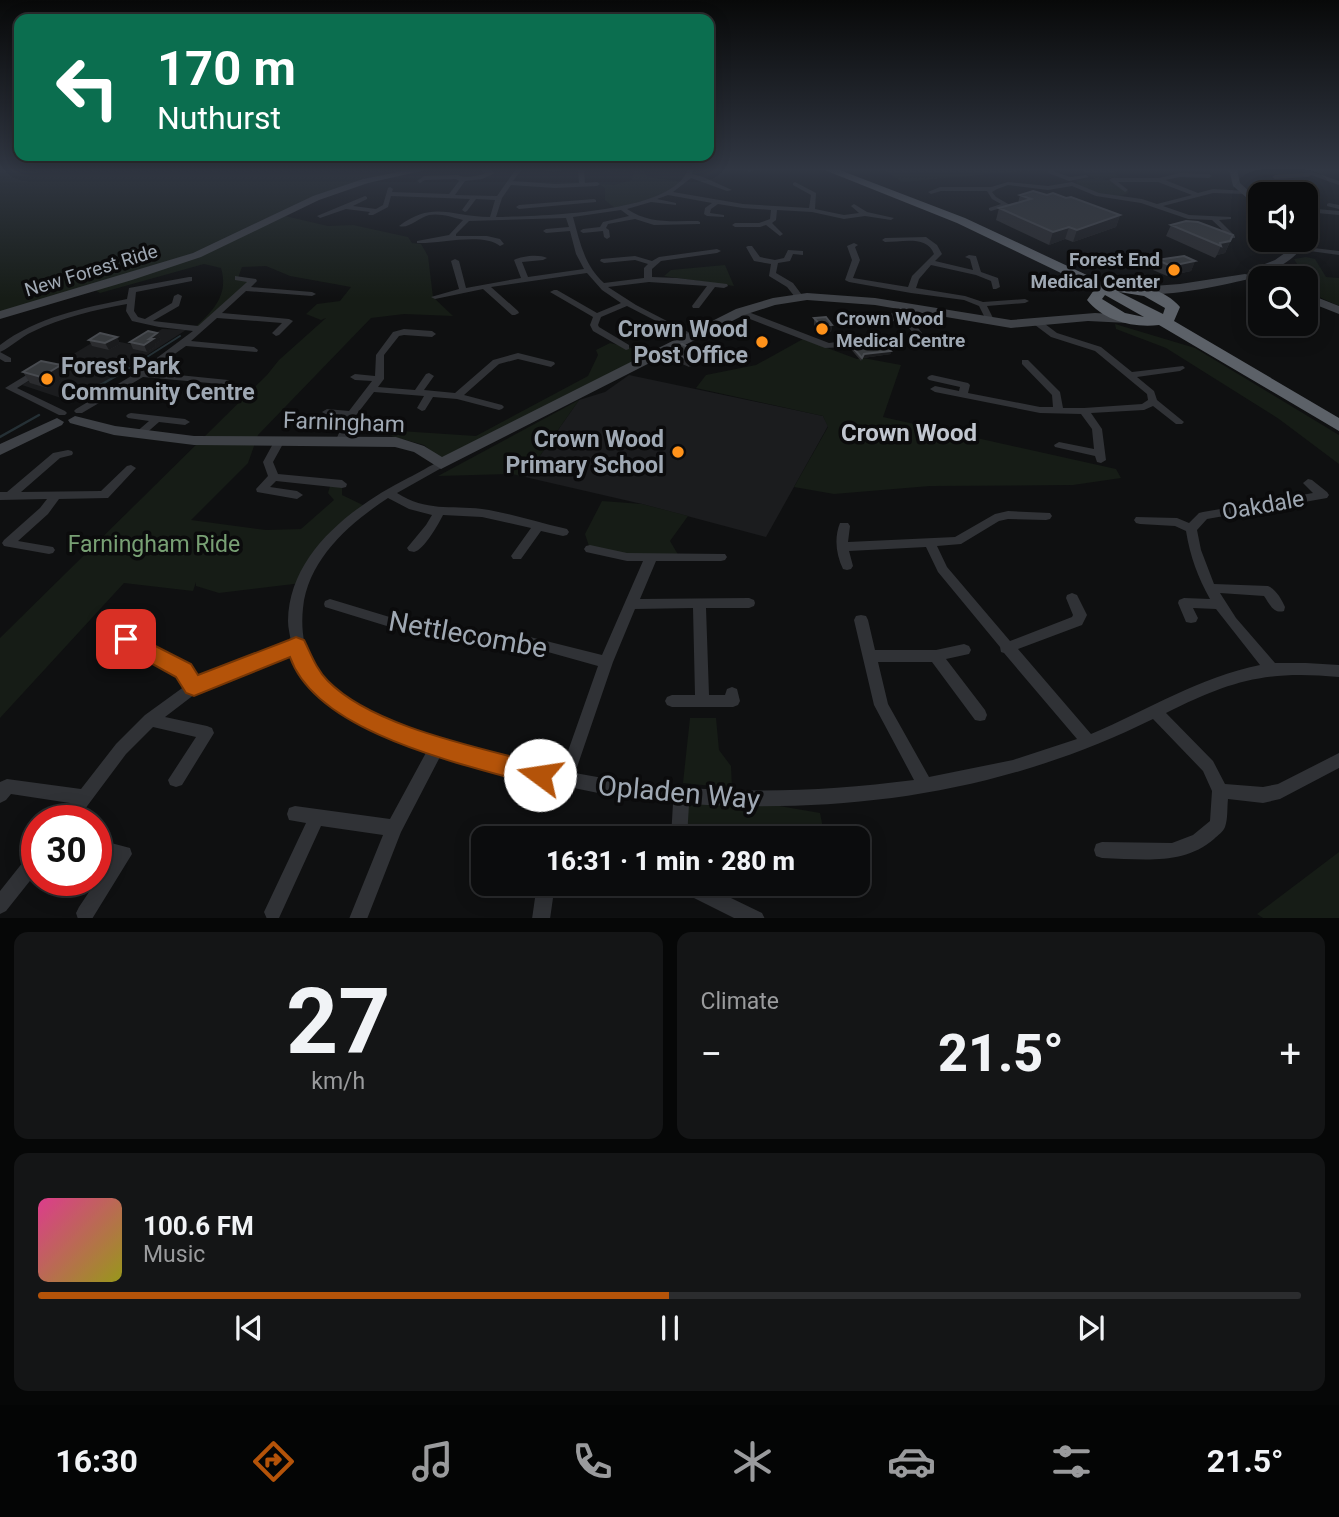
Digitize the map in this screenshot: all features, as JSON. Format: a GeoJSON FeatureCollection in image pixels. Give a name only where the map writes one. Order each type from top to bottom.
{"type":"FeatureCollection","features":[{"type":"Feature","properties":{"kind":"highway"},"geometry":{"type":"LineString","coordinates":[[942,212],[951,215]]}},
{"type":"Feature","properties":{"kind":"highway"},"geometry":{"type":"LineString","coordinates":[[943,212],[1081,274],[1137,289],[1192,334],[1339,426]]}},
{"type":"Feature","properties":{"kind":"highway"},"geometry":{"type":"LineString","coordinates":[[1081,274],[1101,294],[1106,310],[1133,320],[1192,334],[1339,418]]}},
{"type":"Feature","properties":{"kind":"highway"},"geometry":{"type":"LineString","coordinates":[[1081,274],[1101,294],[1169,313]]}},
{"type":"Feature","properties":{"kind":"highway"},"geometry":{"type":"LineString","coordinates":[[1101,294],[1137,289]]}},
{"type":"Feature","properties":{"kind":"highway"},"geometry":{"type":"LineString","coordinates":[[1133,320],[1169,313]]}},
{"type":"Feature","properties":{"kind":"street","name":"New Forest Ride"},"geometry":{"type":"LineString","coordinates":[[0,315],[197,255],[287,212]]}},
{"type":"Feature","properties":{"kind":"street"},"geometry":{"type":"LineString","coordinates":[[369,216],[376,212]]}},
{"type":"Feature","properties":{"kind":"street"},"geometry":{"type":"LineString","coordinates":[[452,237],[467,212]]}},
{"type":"Feature","properties":{"kind":"street"},"geometry":{"type":"LineString","coordinates":[[493,217],[495,212]]}},
{"type":"Feature","properties":{"kind":"street"},"geometry":{"type":"LineString","coordinates":[[402,226],[428,213],[493,217],[593,212]]}},
{"type":"Feature","properties":{"kind":"street"},"geometry":{"type":"LineString","coordinates":[[628,212],[654,223],[696,226]]}},
{"type":"Feature","properties":{"kind":"street"},"geometry":{"type":"LineString","coordinates":[[707,212],[707,214],[722,216]]}},
{"type":"Feature","properties":{"kind":"street"},"geometry":{"type":"LineString","coordinates":[[743,237],[737,231],[738,226],[768,223],[773,220],[774,212]]}},
{"type":"Feature","properties":{"kind":"street"},"geometry":{"type":"LineString","coordinates":[[820,212],[855,220],[869,214]]}},
{"type":"Feature","properties":{"kind":"street"},"geometry":{"type":"LineString","coordinates":[[865,212],[891,218]]}},
{"type":"Feature","properties":{"kind":"street"},"geometry":{"type":"LineString","coordinates":[[1172,212],[1188,218],[1228,218]]}},
{"type":"Feature","properties":{"kind":"street"},"geometry":{"type":"LineString","coordinates":[[569,215],[579,252],[588,271],[602,286],[628,303],[692,336]]}},
{"type":"Feature","properties":{"kind":"street"},"geometry":{"type":"LineString","coordinates":[[597,216],[606,230],[607,237]]}},
{"type":"Feature","properties":{"kind":"street"},"geometry":{"type":"LineString","coordinates":[[583,231],[635,216]]}},
{"type":"Feature","properties":{"kind":"street"},"geometry":{"type":"LineString","coordinates":[[1215,219],[1231,235],[1242,234]]}},
{"type":"Feature","properties":{"kind":"street"},"geometry":{"type":"LineString","coordinates":[[654,223],[652,227],[656,233]]}},
{"type":"Feature","properties":{"kind":"street"},"geometry":{"type":"LineString","coordinates":[[768,223],[780,234]]}},
{"type":"Feature","properties":{"kind":"street"},"geometry":{"type":"LineString","coordinates":[[546,231],[573,229]]}},
{"type":"Feature","properties":{"kind":"street"},"geometry":{"type":"LineString","coordinates":[[419,242],[452,237],[463,240],[489,237],[498,240],[500,244]]}},
{"type":"Feature","properties":{"kind":"street"},"geometry":{"type":"LineString","coordinates":[[885,240],[926,239],[935,246],[938,254],[915,278],[911,291]]}},
{"type":"Feature","properties":{"kind":"street"},"geometry":{"type":"LineString","coordinates":[[1331,243],[1339,252]]}},
{"type":"Feature","properties":{"kind":"street"},"geometry":{"type":"LineString","coordinates":[[840,246],[852,246],[856,260],[849,280]]}},
{"type":"Feature","properties":{"kind":"street"},"geometry":{"type":"LineString","coordinates":[[750,247],[757,259],[775,262],[787,259],[791,252],[800,253]]}},
{"type":"Feature","properties":{"kind":"street"},"geometry":{"type":"LineString","coordinates":[[1318,248],[1339,252]]}},
{"type":"Feature","properties":{"kind":"street"},"geometry":{"type":"LineString","coordinates":[[604,261],[635,258],[652,263],[713,252],[716,264]]}},
{"type":"Feature","properties":{"kind":"street"},"geometry":{"type":"LineString","coordinates":[[1272,266],[1290,256],[1292,252]]}},
{"type":"Feature","properties":{"kind":"street"},"geometry":{"type":"LineString","coordinates":[[974,257],[978,273]]}},
{"type":"Feature","properties":{"kind":"street"},"geometry":{"type":"LineString","coordinates":[[525,279],[518,260],[543,258]]}},
{"type":"Feature","properties":{"kind":"street"},"geometry":{"type":"LineString","coordinates":[[455,261],[463,291]]}},
{"type":"Feature","properties":{"kind":"street"},"geometry":{"type":"LineString","coordinates":[[775,262],[772,280],[790,285],[798,295]]}},
{"type":"Feature","properties":{"kind":"street"},"geometry":{"type":"LineString","coordinates":[[648,278],[648,268],[652,263]]}},
{"type":"Feature","properties":{"kind":"street"},"geometry":{"type":"LineString","coordinates":[[932,263],[978,273],[996,280],[996,287]]}},
{"type":"Feature","properties":{"kind":"street"},"geometry":{"type":"LineString","coordinates":[[435,297],[525,279],[588,271]]}},
{"type":"Feature","properties":{"kind":"street"},"geometry":{"type":"LineString","coordinates":[[1222,280],[1232,271],[1248,275]]}},
{"type":"Feature","properties":{"kind":"street"},"geometry":{"type":"LineString","coordinates":[[1137,289],[1181,290],[1248,277]]}},
{"type":"Feature","properties":{"kind":"street"},"geometry":{"type":"LineString","coordinates":[[0,450],[68,417],[141,374],[184,343],[253,281],[238,278]]}},
{"type":"Feature","properties":{"kind":"street"},"geometry":{"type":"LineString","coordinates":[[602,286],[648,278],[704,280],[724,286]]}},
{"type":"Feature","properties":{"kind":"street"},"geometry":{"type":"LineString","coordinates":[[189,279],[132,290],[130,311],[135,319],[145,322],[201,329]]}},
{"type":"Feature","properties":{"kind":"street"},"geometry":{"type":"LineString","coordinates":[[837,279],[965,298],[982,304],[1025,301]]}},
{"type":"Feature","properties":{"kind":"street"},"geometry":{"type":"LineString","coordinates":[[696,303],[713,284]]}},
{"type":"Feature","properties":{"kind":"street"},"geometry":{"type":"LineString","coordinates":[[485,286],[515,313]]}},
{"type":"Feature","properties":{"kind":"street"},"geometry":{"type":"LineString","coordinates":[[244,289],[312,294]]}},
{"type":"Feature","properties":{"kind":"street"},"geometry":{"type":"LineString","coordinates":[[1169,313],[1174,298],[1181,290]]}},
{"type":"Feature","properties":{"kind":"street"},"geometry":{"type":"LineString","coordinates":[[554,292],[597,316]]}},
{"type":"Feature","properties":{"kind":"street"},"geometry":{"type":"LineString","coordinates":[[1074,318],[1089,309],[1101,294]]}},
{"type":"Feature","properties":{"kind":"street","name":"Opladen Way"},"geometry":{"type":"LineString","coordinates":[[1133,320],[1074,318],[1038,323],[991,322],[900,312],[846,296],[798,295],[740,312],[441,464],[388,494],[350,520],[315,559],[298,595],[295,612],[296,646],[303,663],[319,686],[339,703],[391,730],[438,746],[515,770],[626,792],[775,800],[883,793],[978,776],[1089,742],[1209,685],[1272,669],[1339,670]]}},
{"type":"Feature","properties":{"kind":"street"},"geometry":{"type":"LineString","coordinates":[[145,322],[176,304],[178,296]]}},
{"type":"Feature","properties":{"kind":"street"},"geometry":{"type":"LineString","coordinates":[[2,351],[40,327],[78,312],[131,301]]}},
{"type":"Feature","properties":{"kind":"street"},"geometry":{"type":"LineString","coordinates":[[1318,302],[1339,310]]}},
{"type":"Feature","properties":{"kind":"street"},"geometry":{"type":"LineString","coordinates":[[626,347],[596,329],[594,325],[597,316],[628,303]]}},
{"type":"Feature","properties":{"kind":"street"},"geometry":{"type":"LineString","coordinates":[[982,304],[991,322]]}},
{"type":"Feature","properties":{"kind":"street"},"geometry":{"type":"LineString","coordinates":[[740,312],[828,346],[844,344]]}},
{"type":"Feature","properties":{"kind":"street"},"geometry":{"type":"LineString","coordinates":[[841,317],[886,323],[900,312],[918,333]]}},
{"type":"Feature","properties":{"kind":"street"},"geometry":{"type":"LineString","coordinates":[[216,315],[289,321],[276,333]]}},
{"type":"Feature","properties":{"kind":"street"},"geometry":{"type":"LineString","coordinates":[[1038,323],[1054,335],[1098,349],[1132,375],[1151,393],[1153,401],[1179,422]]}},
{"type":"Feature","properties":{"kind":"street"},"geometry":{"type":"LineString","coordinates":[[341,440],[352,414],[379,379],[380,355],[396,334],[432,334]]}},
{"type":"Feature","properties":{"kind":"street"},"geometry":{"type":"LineString","coordinates":[[184,343],[254,350]]}},
{"type":"Feature","properties":{"kind":"street"},"geometry":{"type":"LineString","coordinates":[[457,396],[496,362],[518,356],[551,363]]}},
{"type":"Feature","properties":{"kind":"street"},"geometry":{"type":"LineString","coordinates":[[1024,362],[1057,394],[1058,411]]}},
{"type":"Feature","properties":{"kind":"street"},"geometry":{"type":"LineString","coordinates":[[1132,375],[1180,368]]}},
{"type":"Feature","properties":{"kind":"street"},"geometry":{"type":"LineString","coordinates":[[5,391],[40,370]]}},
{"type":"Feature","properties":{"kind":"street"},"geometry":{"type":"LineString","coordinates":[[1165,370],[1179,379]]}},
{"type":"Feature","properties":{"kind":"street"},"geometry":{"type":"LineString","coordinates":[[141,374],[228,379]]}},
{"type":"Feature","properties":{"kind":"street"},"geometry":{"type":"LineString","coordinates":[[418,393],[429,376]]}},
{"type":"Feature","properties":{"kind":"street"},"geometry":{"type":"LineString","coordinates":[[355,377],[379,379]]}},
{"type":"Feature","properties":{"kind":"street"},"geometry":{"type":"LineString","coordinates":[[932,378],[965,385],[963,395]]}},
{"type":"Feature","properties":{"kind":"street"},"geometry":{"type":"LineString","coordinates":[[1045,382],[1058,381]]}},
{"type":"Feature","properties":{"kind":"street"},"geometry":{"type":"LineString","coordinates":[[373,389],[457,396],[499,407]]}},
{"type":"Feature","properties":{"kind":"street"},"geometry":{"type":"LineString","coordinates":[[941,405],[940,390],[1058,411],[1144,407],[1153,401]]}},
{"type":"Feature","properties":{"kind":"street"},"geometry":{"type":"LineString","coordinates":[[5,391],[68,417]]}},
{"type":"Feature","properties":{"kind":"street"},"geometry":{"type":"LineString","coordinates":[[422,408],[431,393]]}},
{"type":"Feature","properties":{"kind":"street"},"geometry":{"type":"LineString","coordinates":[[1059,445],[1101,457],[1097,429],[1084,411]]}},
{"type":"Feature","properties":{"kind":"street"},"geometry":{"type":"LineString","coordinates":[[327,412],[352,414]]}},
{"type":"Feature","properties":{"kind":"street"},"geometry":{"type":"LineString","coordinates":[[131,416],[186,422]]}},
{"type":"Feature","properties":{"kind":"street","name":"Farningham"},"geometry":{"type":"LineString","coordinates":[[68,417],[139,434],[205,441],[341,440],[408,445],[441,464]]}},
{"type":"Feature","properties":{"kind":"street"},"geometry":{"type":"LineString","coordinates":[[139,434],[157,419]]}},
{"type":"Feature","properties":{"kind":"street"},"geometry":{"type":"LineString","coordinates":[[274,477],[268,462],[279,442]]}},
{"type":"Feature","properties":{"kind":"street"},"geometry":{"type":"LineString","coordinates":[[4,497],[57,455],[68,453]]}},
{"type":"Feature","properties":{"kind":"street"},"geometry":{"type":"LineString","coordinates":[[4,497],[104,495],[131,468]]}},
{"type":"Feature","properties":{"kind":"street"},"geometry":{"type":"LineString","coordinates":[[297,495],[261,489],[274,477],[342,484]]}},
{"type":"Feature","properties":{"kind":"street","name":"Oakdale"},"geometry":{"type":"LineString","coordinates":[[1272,669],[1217,604],[1194,556],[1191,529],[1203,516],[1323,495],[1308,483]]}},
{"type":"Feature","properties":{"kind":"street"},"geometry":{"type":"LineString","coordinates":[[388,494],[414,510],[478,512],[513,518],[563,532]]}},
{"type":"Feature","properties":{"kind":"street"},"geometry":{"type":"LineString","coordinates":[[4,543],[44,511],[55,496]]}},
{"type":"Feature","properties":{"kind":"street"},"geometry":{"type":"LineString","coordinates":[[413,548],[440,512]]}},
{"type":"Feature","properties":{"kind":"street"},"geometry":{"type":"LineString","coordinates":[[842,547],[957,541],[995,518],[1008,514],[1046,516]]}},
{"type":"Feature","properties":{"kind":"street","name":"Oakdale"},"geometry":{"type":"LineString","coordinates":[[1140,520],[1177,522],[1191,529]]}},
{"type":"Feature","properties":{"kind":"street"},"geometry":{"type":"LineString","coordinates":[[517,556],[538,526]]}},
{"type":"Feature","properties":{"kind":"street"},"geometry":{"type":"LineString","coordinates":[[844,526],[842,547],[847,566]]}},
{"type":"Feature","properties":{"kind":"street"},"geometry":{"type":"LineString","coordinates":[[4,543],[49,550]]}},
{"type":"Feature","properties":{"kind":"street"},"geometry":{"type":"LineString","coordinates":[[930,543],[942,569],[1006,648],[1089,742]]}},
{"type":"Feature","properties":{"kind":"street"},"geometry":{"type":"LineString","coordinates":[[590,549],[627,557],[721,557]]}},
{"type":"Feature","properties":{"kind":"street"},"geometry":{"type":"LineString","coordinates":[[565,780],[606,662],[651,558]]}},
{"type":"Feature","properties":{"kind":"street"},"geometry":{"type":"LineString","coordinates":[[1209,588],[1268,591],[1279,607]]}},
{"type":"Feature","properties":{"kind":"street"},"geometry":{"type":"LineString","coordinates":[[1006,648],[1076,621],[1080,615],[1072,598]]}},
{"type":"Feature","properties":{"kind":"street"},"geometry":{"type":"LineString","coordinates":[[1191,618],[1184,603],[1217,604]]}},
{"type":"Feature","properties":{"kind":"street","name":"Nettlecombe"},"geometry":{"type":"LineString","coordinates":[[330,604],[416,630],[530,642],[606,662]]}},
{"type":"Feature","properties":{"kind":"street"},"geometry":{"type":"LineString","coordinates":[[633,604],[749,604]]}},
{"type":"Feature","properties":{"kind":"street"},"geometry":{"type":"LineString","coordinates":[[699,605],[702,701]]}},
{"type":"Feature","properties":{"kind":"street"},"geometry":{"type":"LineString","coordinates":[[861,620],[881,705],[925,785]]}},
{"type":"Feature","properties":{"kind":"street"},"geometry":{"type":"LineString","coordinates":[[126,639],[183,671],[194,687]]}},
{"type":"Feature","properties":{"kind":"street"},"geometry":{"type":"LineString","coordinates":[[78,805],[121,749],[150,720],[194,687],[296,646]]}},
{"type":"Feature","properties":{"kind":"street"},"geometry":{"type":"LineString","coordinates":[[869,656],[936,656],[964,650]]}},
{"type":"Feature","properties":{"kind":"street"},"geometry":{"type":"LineString","coordinates":[[936,656],[980,715]]}},
{"type":"Feature","properties":{"kind":"street"},"geometry":{"type":"LineString","coordinates":[[672,702],[733,701],[732,693]]}},
{"type":"Feature","properties":{"kind":"street"},"geometry":{"type":"LineString","coordinates":[[1102,850],[1171,851],[1198,842],[1217,825],[1220,791],[1208,766],[1154,711]]}},
{"type":"Feature","properties":{"kind":"street"},"geometry":{"type":"LineString","coordinates":[[150,720],[207,733],[176,780]]}},
{"type":"Feature","properties":{"kind":"street"},"geometry":{"type":"LineString","coordinates":[[358,918],[394,828],[438,746]]}},
{"type":"Feature","properties":{"kind":"street"},"geometry":{"type":"LineString","coordinates":[[1220,791],[1263,795],[1280,791],[1339,760]]}},
{"type":"Feature","properties":{"kind":"street"},"geometry":{"type":"LineString","coordinates":[[0,795],[7,786],[84,796]]}},
{"type":"Feature","properties":{"kind":"street"},"geometry":{"type":"LineString","coordinates":[[680,826],[681,797]]}},
{"type":"Feature","properties":{"kind":"street"},"geometry":{"type":"LineString","coordinates":[[295,814],[394,828]]}},
{"type":"Feature","properties":{"kind":"street"},"geometry":{"type":"LineString","coordinates":[[273,912],[317,817]]}},
{"type":"Feature","properties":{"kind":"street"},"geometry":{"type":"LineString","coordinates":[[112,851],[124,854],[112,873]]}},
{"type":"Feature","properties":{"kind":"street"},"geometry":{"type":"LineString","coordinates":[[0,905],[21,878]]}},
{"type":"Feature","properties":{"kind":"street"},"geometry":{"type":"LineString","coordinates":[[86,913],[97,896]]}},
{"type":"Feature","properties":{"kind":"street"},"geometry":{"type":"LineString","coordinates":[[541,918],[544,896]]}},
{"type":"Feature","properties":{"kind":"street"},"geometry":{"type":"LineString","coordinates":[[708,896],[754,918]]}},
{"type":"Feature","properties":{"kind":"shaded area"},"geometry":{"type":"Polygon","coordinates":[[[162,329],[186,330],[73,402],[22,385],[100,338],[135,345],[162,329]]]}},
{"type":"Feature","properties":{"kind":"shaded area","name":"Crown Wood Primary School"},"geometry":{"type":"Polygon","coordinates":[[[629,375],[823,416],[828,426],[766,537],[525,477],[579,400],[605,392],[629,375]]]}},
{"type":"Feature","properties":{"kind":"green space"},"geometry":{"type":"Polygon","coordinates":[[[0,212],[282,212],[198,252],[0,312],[0,212]]]}},
{"type":"Feature","properties":{"kind":"green space","name":"Farningham Ride"},"geometry":{"type":"Polygon","coordinates":[[[285,216],[328,226],[353,225],[408,237],[412,243],[421,244],[428,256],[433,297],[453,316],[404,314],[371,318],[258,435],[248,463],[191,520],[266,530],[301,529],[334,500],[328,493],[331,483],[342,484],[342,495],[367,507],[345,525],[302,583],[219,593],[196,586],[196,582],[193,591],[124,583],[0,718],[0,638],[267,375],[279,360],[326,318],[321,320],[306,314],[317,304],[340,301],[351,287],[290,276],[266,266],[242,267],[238,278],[251,281],[206,324],[194,328],[218,302],[223,286],[221,268],[204,264],[100,293],[95,290],[197,255],[285,216]]]}},
{"type":"Feature","properties":{"kind":"green space"},"geometry":{"type":"Polygon","coordinates":[[[1294,259],[1315,259],[1326,277],[1339,278],[1339,306],[1318,296],[1318,266],[1289,266],[1297,264],[1294,259]]]}},
{"type":"Feature","properties":{"kind":"green space"},"geometry":{"type":"Polygon","coordinates":[[[725,265],[734,286],[664,276],[671,270],[725,265]]]}},
{"type":"Feature","properties":{"kind":"green space"},"geometry":{"type":"Polygon","coordinates":[[[1115,324],[1195,348],[1339,435],[1339,464],[1279,419],[1166,348],[1116,329],[1115,324]]]}},
{"type":"Feature","properties":{"kind":"green space"},"geometry":{"type":"Polygon","coordinates":[[[803,339],[857,359],[901,365],[883,417],[1116,469],[1121,478],[1073,485],[930,486],[834,494],[794,487],[828,427],[823,416],[696,388],[706,375],[756,365],[803,339]]]}},
{"type":"Feature","properties":{"kind":"green space"},"geometry":{"type":"Polygon","coordinates":[[[610,343],[653,353],[441,459],[424,445],[391,436],[400,431],[476,436],[588,376],[598,355],[596,350],[610,343]]]}},
{"type":"Feature","properties":{"kind":"green space"},"geometry":{"type":"Polygon","coordinates":[[[579,400],[525,477],[512,474],[438,476],[579,400]]]}},
{"type":"Feature","properties":{"kind":"green space"},"geometry":{"type":"Polygon","coordinates":[[[602,501],[642,504],[688,516],[670,541],[680,558],[651,558],[590,549],[585,534],[602,501]]]}},
{"type":"Feature","properties":{"kind":"green space"},"geometry":{"type":"Polygon","coordinates":[[[690,718],[716,718],[719,750],[731,766],[732,788],[683,783],[690,718]]]}},
{"type":"Feature","properties":{"kind":"green space"},"geometry":{"type":"Polygon","coordinates":[[[686,790],[820,813],[823,826],[687,826],[686,790]]]}},
{"type":"Feature","properties":{"kind":"green space"},"geometry":{"type":"Polygon","coordinates":[[[1339,852],[1339,918],[1263,918],[1257,914],[1339,852]]]}},
{"type":"Feature","properties":{"kind":"building"},"geometry":{"type":"Polygon","coordinates":[[[1008,212],[1111,212],[1120,215],[1077,230],[1069,227],[1053,232],[1008,212]]]}},
{"type":"Feature","properties":{"kind":"building"},"geometry":{"type":"Polygon","coordinates":[[[1186,221],[1198,222],[1233,235],[1230,241],[1220,243],[1221,246],[1171,225],[1186,221]]]}},
{"type":"Feature","properties":{"kind":"building"},"geometry":{"type":"Polygon","coordinates":[[[1184,256],[1195,261],[1171,266],[1157,260],[1184,256]]]}},
{"type":"Feature","properties":{"kind":"building"},"geometry":{"type":"Polygon","coordinates":[[[826,317],[832,325],[821,326],[814,318],[826,317]]]}},
{"type":"Feature","properties":{"kind":"building"},"geometry":{"type":"Polygon","coordinates":[[[148,331],[157,333],[144,345],[130,342],[148,331]]]}},
{"type":"Feature","properties":{"kind":"building"},"geometry":{"type":"Polygon","coordinates":[[[100,333],[117,337],[105,343],[89,340],[100,333]]]}},
{"type":"Feature","properties":{"kind":"building"},"geometry":{"type":"Polygon","coordinates":[[[863,336],[870,344],[885,343],[891,351],[864,354],[862,358],[849,343],[850,338],[863,336]]]}},
{"type":"Feature","properties":{"kind":"building"},"geometry":{"type":"Polygon","coordinates":[[[682,344],[701,354],[690,360],[669,351],[682,344]]]}},
{"type":"Feature","properties":{"kind":"building"},"geometry":{"type":"Polygon","coordinates":[[[41,361],[61,365],[41,377],[23,372],[41,361]]]}},
{"type":"Feature","properties":{"kind":"waterway"},"geometry":{"type":"LineString","coordinates":[[120,374],[180,336]]}},
{"type":"Feature","properties":{"kind":"waterway"},"geometry":{"type":"LineString","coordinates":[[71,402],[123,372]]}},
{"type":"Feature","properties":{"kind":"waterway"},"geometry":{"type":"LineString","coordinates":[[0,437],[39,415]]}},
{"type":"Feature","properties":{"kind":"place","name":"Forest End Medical Center"},"geometry":{"type":"Point","coordinates":[1174,270]}},
{"type":"Feature","properties":{"kind":"place","name":"Crown Wood Medical Centre"},"geometry":{"type":"Point","coordinates":[822,329]}},
{"type":"Feature","properties":{"kind":"place","name":"Crown Wood Post Office"},"geometry":{"type":"Point","coordinates":[762,342]}},
{"type":"Feature","properties":{"kind":"place","name":"Forest Park Community Centre"},"geometry":{"type":"Point","coordinates":[47,379]}},
{"type":"Feature","properties":{"kind":"place","name":"Crown Wood Primary School"},"geometry":{"type":"Point","coordinates":[678,452]}},
{"type":"Feature","properties":{"kind":"district","name":"Crown Wood"},"geometry":{"type":"Point","coordinates":[909,433]}},
{"type":"Feature","properties":{"kind":"route"},"geometry":{"type":"LineString","coordinates":[[126,639],[183,671],[194,687],[296,646],[303,663],[319,686],[363,718],[438,746],[540,775]]}}]}
